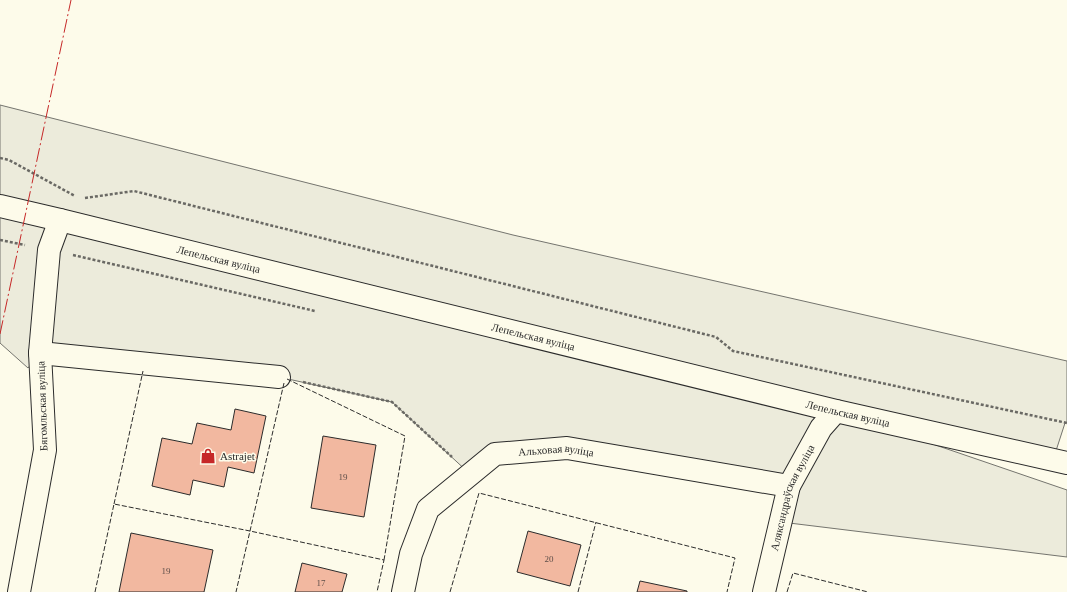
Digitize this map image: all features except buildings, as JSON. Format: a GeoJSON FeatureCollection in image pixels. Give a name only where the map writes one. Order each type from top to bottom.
{"type":"FeatureCollection","features":[{"type":"Feature","properties":{"kind":"street","name":"Лепельская вуліца"},"geometry":{"type":"LineString","coordinates":[[0,206],[836,411],[1067,463]]}},
{"type":"Feature","properties":{"kind":"street","name":"Бягомльская вуліца"},"geometry":{"type":"LineString","coordinates":[[19,592],[45,450],[40,353],[49,250],[60,220]]}},
{"type":"Feature","properties":{"kind":"street"},"geometry":{"type":"LineString","coordinates":[[40,353],[279,377]]}},
{"type":"Feature","properties":{"kind":"street","name":"Аляксандраўская вуліца"},"geometry":{"type":"LineString","coordinates":[[764,592],[789,486],[821,428],[836,411]]}},
{"type":"Feature","properties":{"kind":"street","name":"Альховая вуліца"},"geometry":{"type":"LineString","coordinates":[[403,592],[411,554],[428,509],[495,454],[567,448],[789,486]]}},
{"type":"Feature","properties":{"kind":"path"},"geometry":{"type":"LineString","coordinates":[[0,158],[9,160],[80,199],[134,191],[716,337],[733,351],[1067,423]]}},
{"type":"Feature","properties":{"kind":"path"},"geometry":{"type":"LineString","coordinates":[[279,377],[392,402],[470,474]]}},
{"type":"Feature","properties":{"kind":"shaded area"},"geometry":{"type":"Polygon","coordinates":[[[0,105],[513,235],[1067,361],[1067,423],[1065,423],[1053,460],[842,413],[1067,490],[1067,557],[781,522],[789,486],[567,448],[495,454],[470,474],[392,402],[279,377],[40,353],[28,368],[0,343],[0,105]]]}},
{"type":"Feature","properties":{"kind":"fence"},"geometry":{"type":"LineString","coordinates":[[114,504],[143,371]]}},
{"type":"Feature","properties":{"kind":"fence"},"geometry":{"type":"LineString","coordinates":[[287,379],[405,436],[384,560]]}},
{"type":"Feature","properties":{"kind":"fence"},"geometry":{"type":"LineString","coordinates":[[284,383],[250,531],[384,560],[377,592]]}},
{"type":"Feature","properties":{"kind":"fence"},"geometry":{"type":"LineString","coordinates":[[450,592],[479,493],[735,558],[727,592]]}},
{"type":"Feature","properties":{"kind":"fence"},"geometry":{"type":"LineString","coordinates":[[95,592],[114,504],[250,531],[236,592]]}},
{"type":"Feature","properties":{"kind":"fence"},"geometry":{"type":"LineString","coordinates":[[578,592],[596,522]]}},
{"type":"Feature","properties":{"kind":"fence"},"geometry":{"type":"LineString","coordinates":[[787,592],[793,573],[868,592]]}},
{"type":"Feature","properties":{"kind":"power"},"geometry":{"type":"LineString","coordinates":[[0,334],[71,0]]}},
{"type":"Feature","properties":{"kind":"place","name":"Astrajet"},"geometry":{"type":"Point","coordinates":[208,456]}}]}
